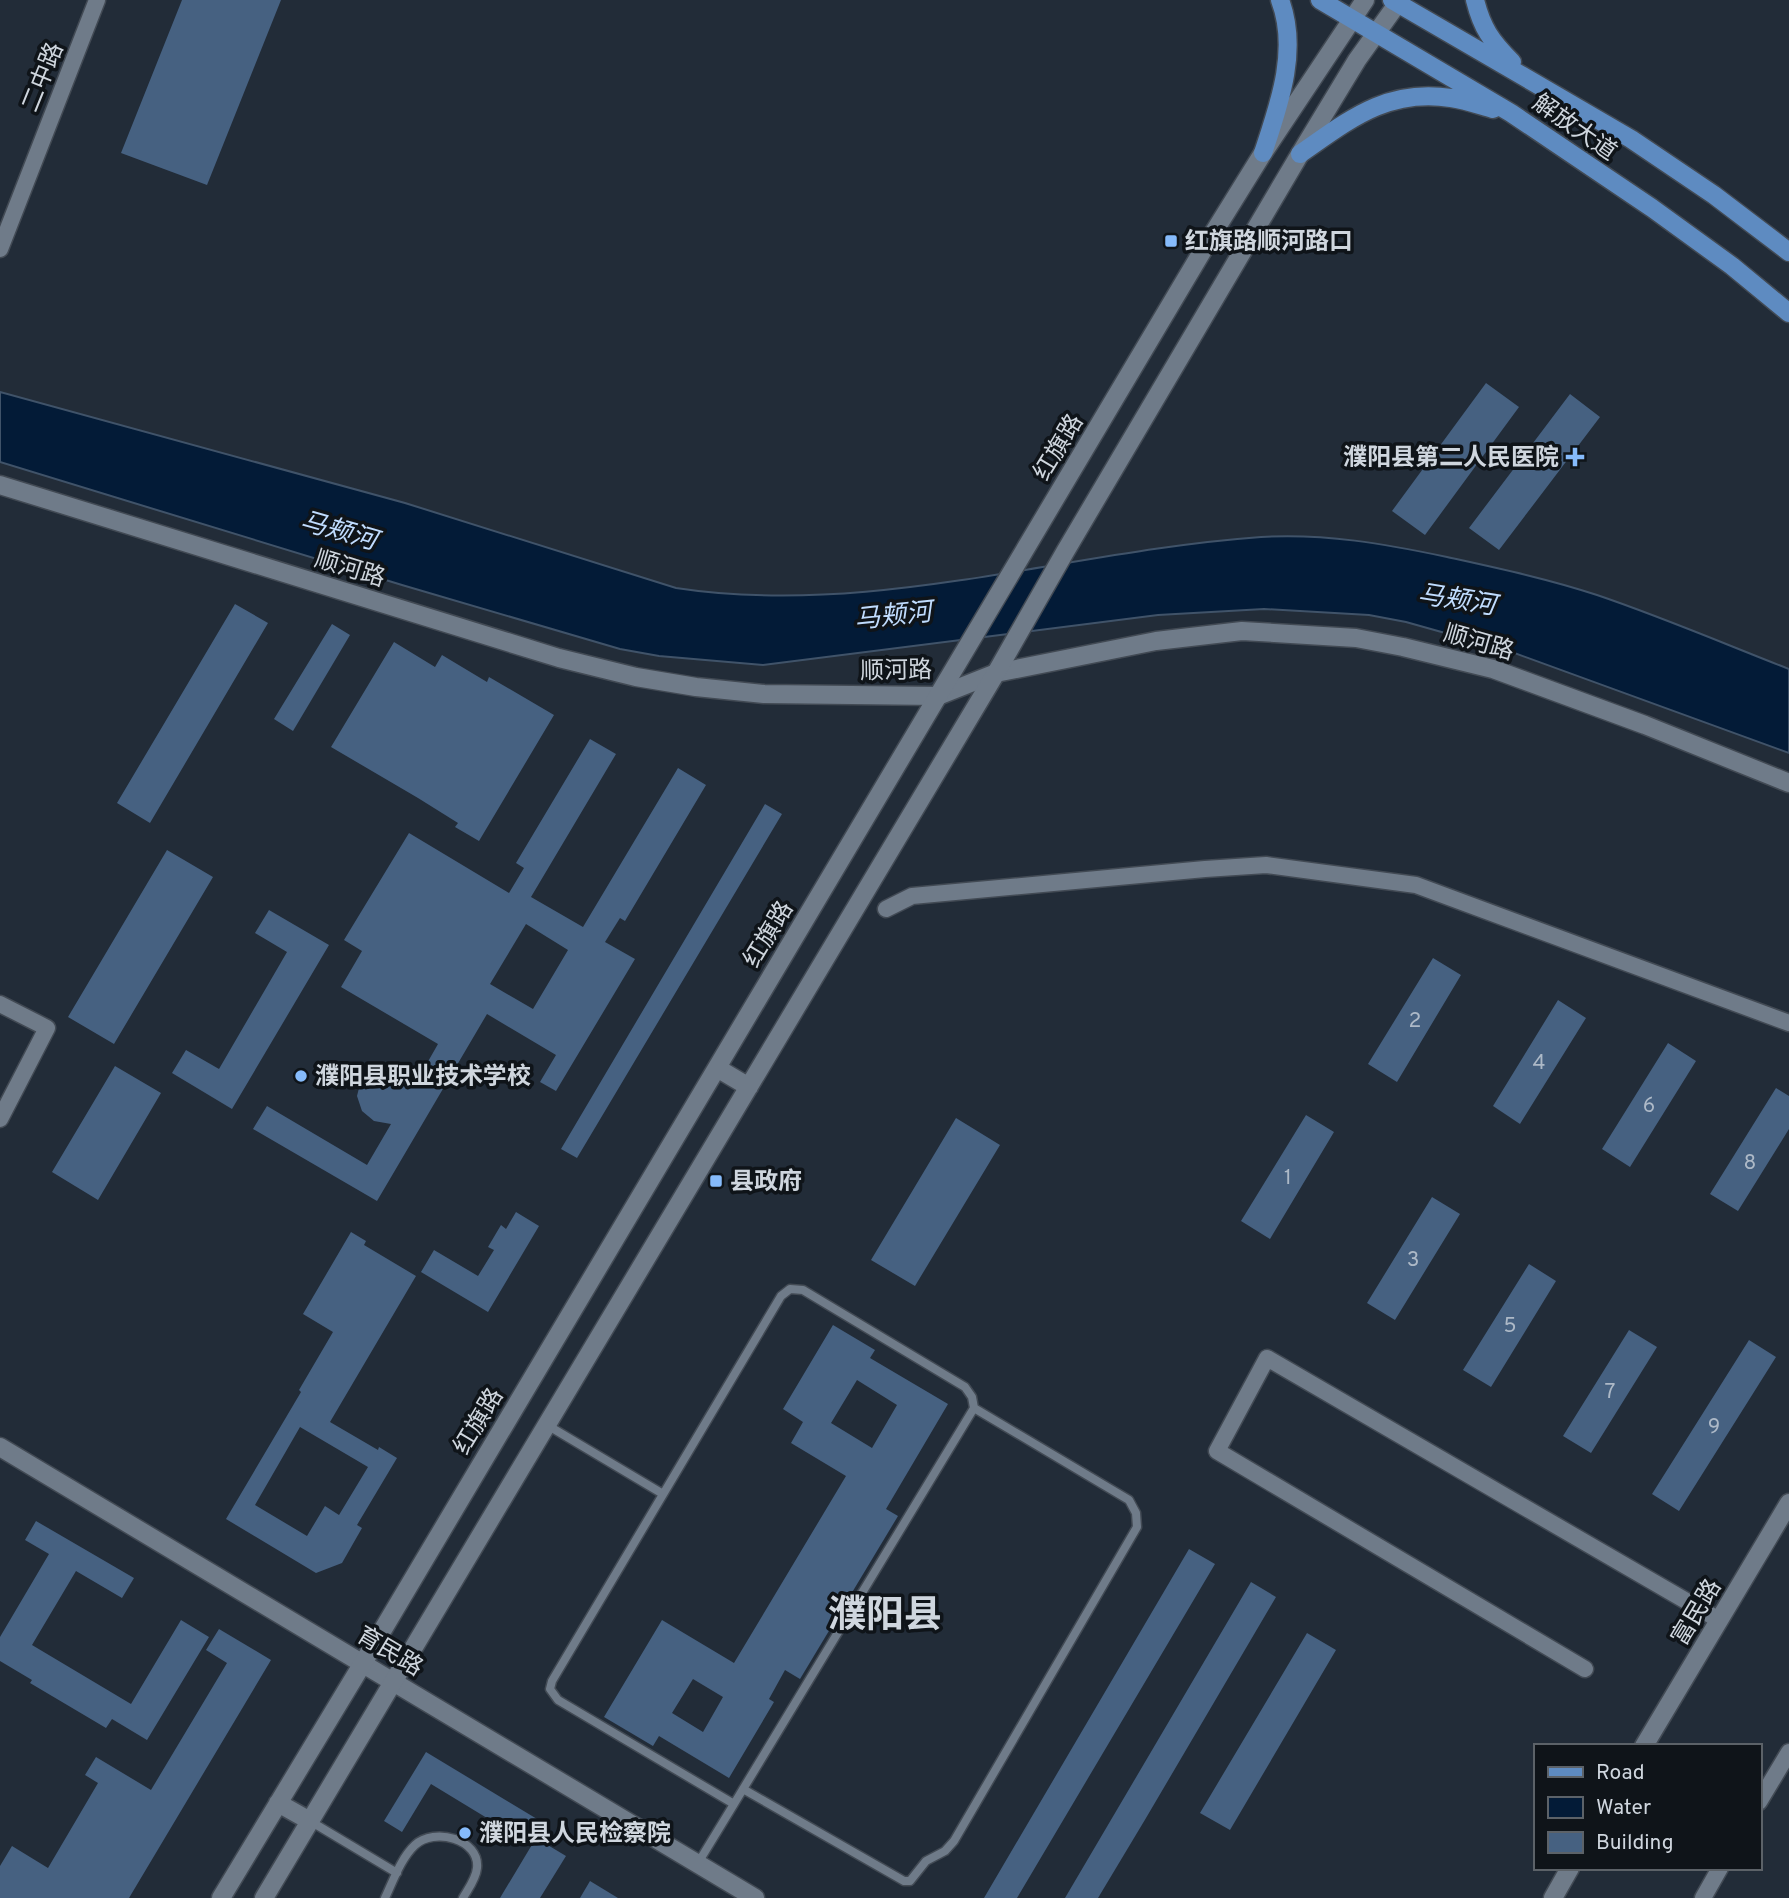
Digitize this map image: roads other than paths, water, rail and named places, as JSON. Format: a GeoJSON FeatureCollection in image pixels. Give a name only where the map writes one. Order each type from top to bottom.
{"type":"FeatureCollection","features":[{"type":"Feature","properties":{"kind":"main road"},"geometry":{"type":"LineString","coordinates":[[1263,153],[1284,82],[1288,44],[1285,13],[1280,0]]}},
{"type":"Feature","properties":{"kind":"main road","name":"解放大道"},"geometry":{"type":"LineString","coordinates":[[1320,0],[1511,113],[1652,208],[1732,266],[1789,313]]}},
{"type":"Feature","properties":{"kind":"main road","name":"红旗路"},"geometry":{"type":"LineString","coordinates":[[221,1898],[1209,240],[1263,153],[1365,0]]}},
{"type":"Feature","properties":{"kind":"main road"},"geometry":{"type":"LineString","coordinates":[[1475,0],[1480,21],[1492,42],[1529,79]]}},
{"type":"Feature","properties":{"kind":"main road"},"geometry":{"type":"LineString","coordinates":[[264,1898],[996,673],[1300,154],[1396,1]]}},
{"type":"Feature","properties":{"kind":"main road","name":"解放大道"},"geometry":{"type":"LineString","coordinates":[[1396,1],[1668,163],[1789,253]]}},
{"type":"Feature","properties":{"kind":"main road"},"geometry":{"type":"LineString","coordinates":[[1300,154],[1359,113],[1388,102],[1421,96],[1451,98],[1511,113]]}},
{"type":"Feature","properties":{"kind":"main road","name":"顺河路"},"geometry":{"type":"LineString","coordinates":[[0,485],[559,658],[636,677],[696,687],[764,694],[938,696],[996,673],[1156,641],[1242,631],[1356,638],[1493,669],[1789,783]]}},
{"type":"Feature","properties":{"kind":"main road"},"geometry":{"type":"LineString","coordinates":[[717,1068],[749,1087]]}},
{"type":"Feature","properties":{"kind":"main road","name":"育民路"},"geometry":{"type":"LineString","coordinates":[[0,1447],[755,1898]]}},
{"type":"Feature","properties":{"kind":"main road","name":"富民路"},"geometry":{"type":"LineString","coordinates":[[1645,1744],[1789,1503]]}},
{"type":"Feature","properties":{"kind":"main road"},"geometry":{"type":"LineString","coordinates":[[278,1803],[310,1821]]}},
{"type":"Feature","properties":{"kind":"main road"},"geometry":{"type":"LineString","coordinates":[[1552,1898],[1569,1870]]}},
{"type":"Feature","properties":{"kind":"street","name":"二中路"},"geometry":{"type":"LineString","coordinates":[[0,249],[97,0]]}},
{"type":"Feature","properties":{"kind":"street"},"geometry":{"type":"LineString","coordinates":[[886,909],[912,896],[1266,865],[1416,885],[1789,1023]]}},
{"type":"Feature","properties":{"kind":"street"},"geometry":{"type":"LineString","coordinates":[[0,1004],[47,1028],[0,1119]]}},
{"type":"Feature","properties":{"kind":"street"},"geometry":{"type":"LineString","coordinates":[[1585,1670],[1217,1451],[1268,1358],[1719,1620]]}},
{"type":"Feature","properties":{"kind":"street"},"geometry":{"type":"LineString","coordinates":[[1761,1799],[1789,1752]]}},
{"type":"Feature","properties":{"kind":"street"},"geometry":{"type":"LineString","coordinates":[[1703,1898],[1719,1870]]}},
{"type":"Feature","properties":{"kind":"lane"},"geometry":{"type":"LineString","coordinates":[[698,1864],[974,1408],[972,1397],[965,1387],[803,1290],[790,1289],[781,1296],[552,1681],[550,1689],[558,1700],[734,1804]]}},
{"type":"Feature","properties":{"kind":"lane"},"geometry":{"type":"LineString","coordinates":[[743,1789],[904,1881],[910,1881],[926,1861],[945,1851],[954,1841],[1137,1527],[1136,1513],[1129,1500],[974,1408]]}},
{"type":"Feature","properties":{"kind":"lane"},"geometry":{"type":"LineString","coordinates":[[547,1425],[663,1494]]}},
{"type":"Feature","properties":{"kind":"lane"},"geometry":{"type":"LineString","coordinates":[[310,1821],[397,1873]]}},
{"type":"Feature","properties":{"kind":"lane"},"geometry":{"type":"LineString","coordinates":[[385,1898],[414,1846],[430,1836],[442,1835],[457,1839],[473,1852],[478,1866],[463,1898]]}},
{"type":"Feature","properties":{"kind":"water","name":"马颊河"},"geometry":{"type":"Polygon","coordinates":[[[0,392],[405,503],[676,588],[749,595],[823,595],[896,589],[1188,544],[1261,537],[1331,538],[1424,552],[1523,574],[1597,595],[1789,669],[1789,753],[1509,651],[1406,622],[1369,615],[1264,609],[1158,615],[763,665],[659,656],[620,649],[0,462],[0,392]]]}},
{"type":"Feature","properties":{"kind":"place","name":"红旗路顺河路口"},"geometry":{"type":"Point","coordinates":[1171,241]}},
{"type":"Feature","properties":{"kind":"place","name":"濮阳县第二人民医院"},"geometry":{"type":"Point","coordinates":[1575,457]}},
{"type":"Feature","properties":{"kind":"place","name":"濮阳县职业技术学校"},"geometry":{"type":"Point","coordinates":[301,1076]}},
{"type":"Feature","properties":{"kind":"place","name":"县政府"},"geometry":{"type":"Point","coordinates":[716,1181]}},
{"type":"Feature","properties":{"kind":"place","name":"濮阳县人民检察院"},"geometry":{"type":"Point","coordinates":[465,1833]}},
{"type":"Feature","properties":{"kind":"district","name":"濮阳县"},"geometry":{"type":"Point","coordinates":[885,1614]}}]}
